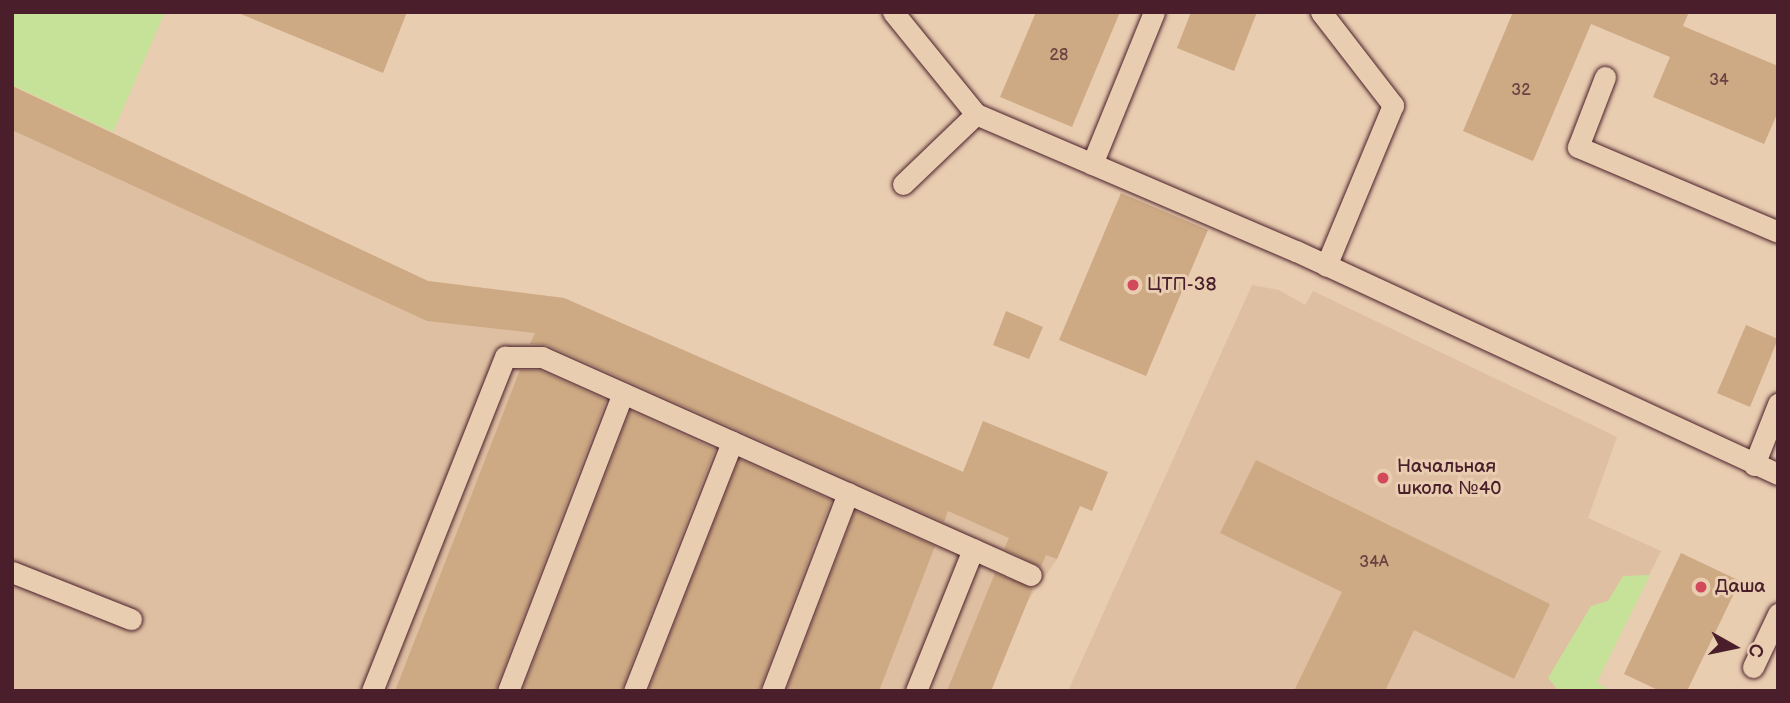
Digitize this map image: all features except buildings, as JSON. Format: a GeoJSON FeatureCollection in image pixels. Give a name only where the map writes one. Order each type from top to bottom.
{"type":"FeatureCollection","features":[{"type":"Feature","properties":{"kind":"lane"},"geometry":{"type":"LineString","coordinates":[[893,12],[976,114],[1326,266],[1778,474]]}},
{"type":"Feature","properties":{"kind":"lane"},"geometry":{"type":"LineString","coordinates":[[1092,164],[1154,12]]}},
{"type":"Feature","properties":{"kind":"lane"},"geometry":{"type":"LineString","coordinates":[[1321,12],[1393,104],[1326,266]]}},
{"type":"Feature","properties":{"kind":"lane"},"geometry":{"type":"LineString","coordinates":[[1605,77],[1578,147],[1778,232]]}},
{"type":"Feature","properties":{"kind":"lane"},"geometry":{"type":"LineString","coordinates":[[903,184],[976,114]]}},
{"type":"Feature","properties":{"kind":"lane"},"geometry":{"type":"LineString","coordinates":[[372,691],[505,357],[542,357],[1031,575]]}},
{"type":"Feature","properties":{"kind":"lane"},"geometry":{"type":"LineString","coordinates":[[508,691],[623,393]]}},
{"type":"Feature","properties":{"kind":"lane"},"geometry":{"type":"LineString","coordinates":[[1754,465],[1778,404]]}},
{"type":"Feature","properties":{"kind":"lane"},"geometry":{"type":"LineString","coordinates":[[634,691],[732,442]]}},
{"type":"Feature","properties":{"kind":"lane"},"geometry":{"type":"LineString","coordinates":[[772,691],[848,494]]}},
{"type":"Feature","properties":{"kind":"lane"},"geometry":{"type":"LineString","coordinates":[[916,691],[973,549]]}},
{"type":"Feature","properties":{"kind":"lane"},"geometry":{"type":"LineString","coordinates":[[12,572],[131,619]]}},
{"type":"Feature","properties":{"kind":"lane"},"geometry":{"type":"LineString","coordinates":[[1753,667],[1778,614]]}},
{"type":"Feature","properties":{"kind":"shaded area"},"geometry":{"type":"Polygon","coordinates":[[[12,86],[428,281],[564,298],[1074,520],[1057,559],[1027,602],[991,691],[12,691],[12,86]]]}},
{"type":"Feature","properties":{"kind":"shaded area","name":"Начальная школа №40"},"geometry":{"type":"Polygon","coordinates":[[[1252,285],[1279,290],[1305,305],[1313,291],[1617,437],[1588,518],[1661,551],[1597,682],[1610,691],[1068,691],[1252,285]]]}},
{"type":"Feature","properties":{"kind":"green space"},"geometry":{"type":"Polygon","coordinates":[[[12,12],[165,12],[113,132],[12,85],[12,12]]]}},
{"type":"Feature","properties":{"kind":"green space"},"geometry":{"type":"Polygon","coordinates":[[[1650,575],[1597,682],[1610,691],[1559,691],[1548,678],[1591,606],[1608,601],[1623,576],[1650,575]]]}},
{"type":"Feature","properties":{"kind":"place","name":"ЦТП-38"},"geometry":{"type":"Point","coordinates":[1133,285]}},
{"type":"Feature","properties":{"kind":"place","name":"Начальная школа №40"},"geometry":{"type":"Point","coordinates":[1383,478]}},
{"type":"Feature","properties":{"kind":"place","name":"Даша"},"geometry":{"type":"Point","coordinates":[1701,587]}}]}
